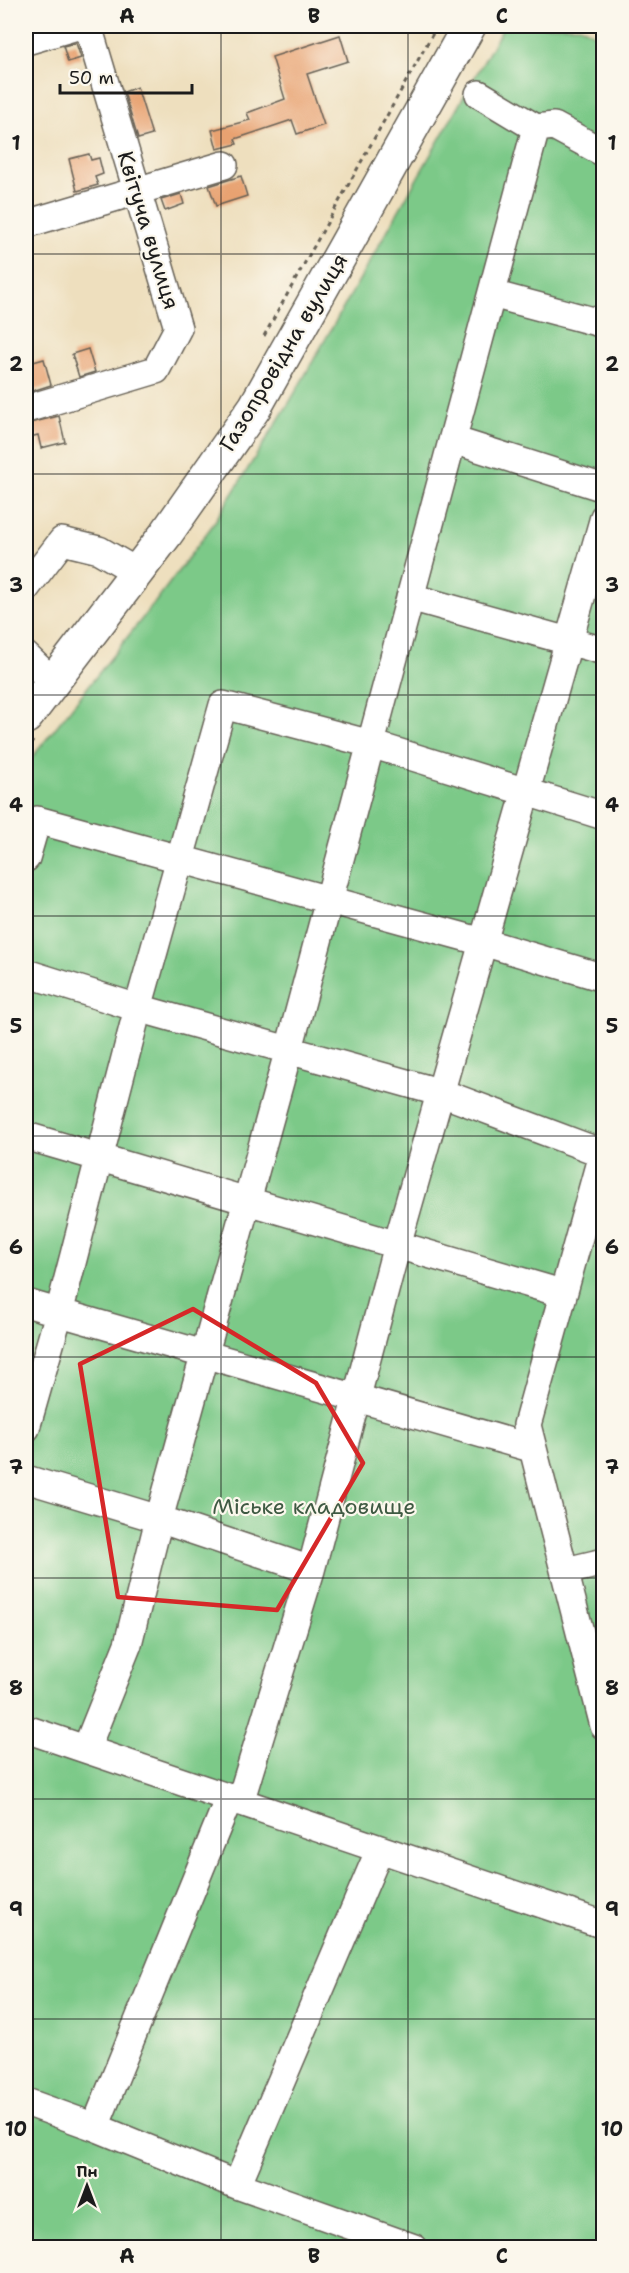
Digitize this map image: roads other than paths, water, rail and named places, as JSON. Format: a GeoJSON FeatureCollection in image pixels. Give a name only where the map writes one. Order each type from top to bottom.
{"type":"FeatureCollection","features":[{"type":"Feature","properties":{"kind":"main road","name":"Газопровідна вулиця"},"geometry":{"type":"LineString","coordinates":[[26,717],[137,572],[255,407],[469,26]]}},
{"type":"Feature","properties":{"kind":"street"},"geometry":{"type":"LineString","coordinates":[[26,41],[77,26]]}},
{"type":"Feature","properties":{"kind":"street","name":"Квітуча вулиця"},"geometry":{"type":"LineString","coordinates":[[26,409],[156,370],[178,328],[88,26]]}},
{"type":"Feature","properties":{"kind":"street"},"geometry":{"type":"LineString","coordinates":[[478,94],[536,128],[554,126],[603,153]]}},
{"type":"Feature","properties":{"kind":"street"},"geometry":{"type":"LineString","coordinates":[[86,1749],[129,1644],[159,1519],[290,1049],[536,128]]}},
{"type":"Feature","properties":{"kind":"street"},"geometry":{"type":"LineString","coordinates":[[26,224],[224,165]]}},
{"type":"Feature","properties":{"kind":"street"},"geometry":{"type":"LineString","coordinates":[[492,294],[603,324]]}},
{"type":"Feature","properties":{"kind":"street"},"geometry":{"type":"LineString","coordinates":[[453,440],[603,488]]}},
{"type":"Feature","properties":{"kind":"street"},"geometry":{"type":"LineString","coordinates":[[95,2127],[235,1800],[311,1570],[397,1245],[527,793],[603,517]]}},
{"type":"Feature","properties":{"kind":"street"},"geometry":{"type":"LineString","coordinates":[[26,588],[62,541],[99,550],[137,572]]}},
{"type":"Feature","properties":{"kind":"street"},"geometry":{"type":"LineString","coordinates":[[410,597],[603,651]]}},
{"type":"Feature","properties":{"kind":"street"},"geometry":{"type":"LineString","coordinates":[[26,656],[53,682]]}},
{"type":"Feature","properties":{"kind":"street"},"geometry":{"type":"LineString","coordinates":[[26,1428],[59,1312],[138,1008],[223,705],[371,744],[603,816]]}},
{"type":"Feature","properties":{"kind":"street"},"geometry":{"type":"LineString","coordinates":[[26,858],[36,820],[483,942],[603,978]]}},
{"type":"Feature","properties":{"kind":"street"},"geometry":{"type":"LineString","coordinates":[[26,973],[138,1008],[442,1092],[603,1150],[561,1293],[527,1425],[531,1448],[566,1571],[603,1726]]}},
{"type":"Feature","properties":{"kind":"street"},"geometry":{"type":"LineString","coordinates":[[26,1136],[561,1293]]}},
{"type":"Feature","properties":{"kind":"street"},"geometry":{"type":"LineString","coordinates":[[26,1303],[204,1356],[531,1448]]}},
{"type":"Feature","properties":{"kind":"street"},"geometry":{"type":"LineString","coordinates":[[26,1479],[159,1519],[311,1570]]}},
{"type":"Feature","properties":{"kind":"street"},"geometry":{"type":"LineString","coordinates":[[566,1571],[603,1562]]}},
{"type":"Feature","properties":{"kind":"street"},"geometry":{"type":"LineString","coordinates":[[26,1729],[603,1925]]}},
{"type":"Feature","properties":{"kind":"street"},"geometry":{"type":"LineString","coordinates":[[237,2185],[380,1849]]}},
{"type":"Feature","properties":{"kind":"street"},"geometry":{"type":"LineString","coordinates":[[26,2102],[95,2127],[237,2185],[414,2247]]}},
{"type":"Feature","properties":{"kind":"park label","name":"Міське кладовище"},"geometry":{"type":"Point","coordinates":[314,1506]}}]}
